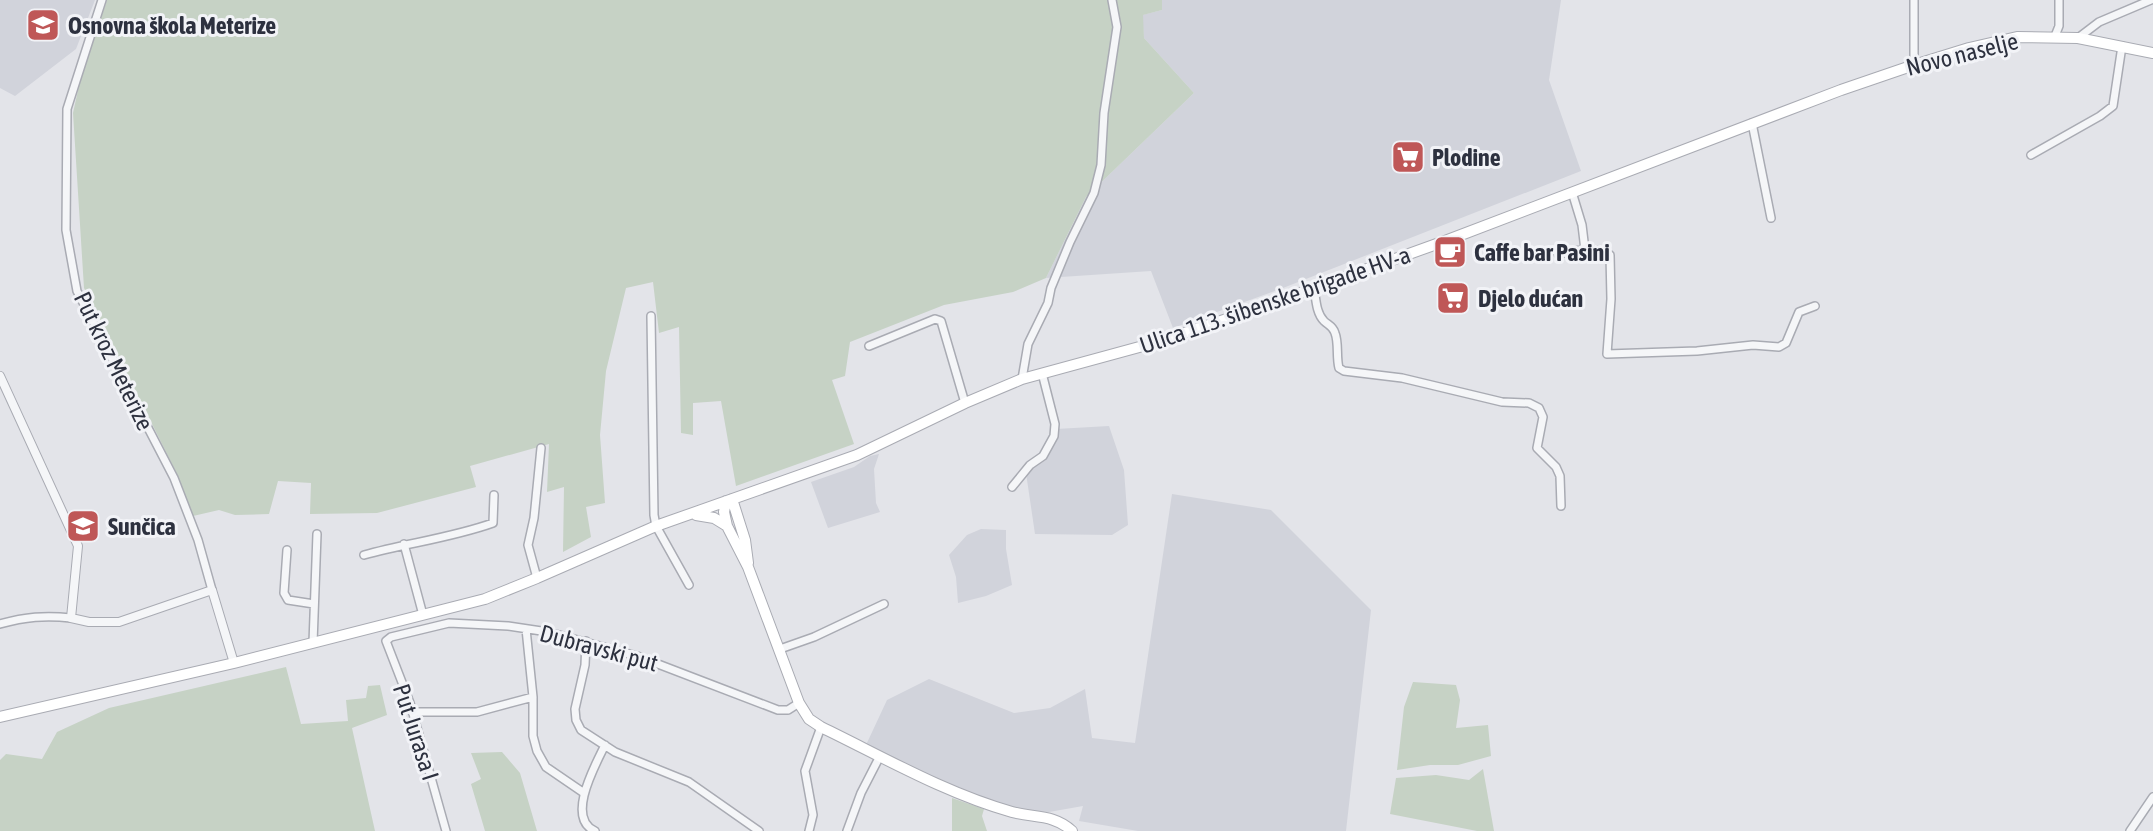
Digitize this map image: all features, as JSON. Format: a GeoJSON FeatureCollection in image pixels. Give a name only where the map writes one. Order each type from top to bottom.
{"type":"FeatureCollection","features":[{"type":"Feature","properties":{"kind":"main road","name":"Novo naselje"},"geometry":{"type":"LineString","coordinates":[[1856,85],[1969,48],[2017,37],[2078,37],[2148,52]]}},
{"type":"Feature","properties":{"kind":"main road","name":"Ulica 113. šibenske brigade HV-a"},"geometry":{"type":"LineString","coordinates":[[0,717],[234,663],[485,599],[656,526],[857,456],[965,403],[1022,379],[1154,343],[1314,288],[1856,85]]}},
{"type":"Feature","properties":{"kind":"main road"},"geometry":{"type":"LineString","coordinates":[[729,500],[724,512],[727,526],[748,567],[799,704],[809,719],[969,799],[1016,813],[1053,819],[1072,831]]}},
{"type":"Feature","properties":{"kind":"main road"},"geometry":{"type":"LineString","coordinates":[[729,500],[745,540],[748,567]]}},
{"type":"Feature","properties":{"kind":"main road"},"geometry":{"type":"LineString","coordinates":[[688,515],[706,515],[727,526]]}},
{"type":"Feature","properties":{"kind":"street","name":"Put kroz Meterize"},"geometry":{"type":"LineString","coordinates":[[102,0],[67,109],[66,230],[77,291],[174,478],[198,540],[234,663]]}},
{"type":"Feature","properties":{"kind":"street"},"geometry":{"type":"LineString","coordinates":[[1022,379],[1028,344],[1094,193],[1101,165],[1104,113],[1117,27],[1112,0]]}},
{"type":"Feature","properties":{"kind":"street"},"geometry":{"type":"LineString","coordinates":[[1914,0],[1914,65]]}},
{"type":"Feature","properties":{"kind":"street"},"geometry":{"type":"LineString","coordinates":[[2055,36],[2059,26],[2059,0]]}},
{"type":"Feature","properties":{"kind":"street"},"geometry":{"type":"LineString","coordinates":[[2078,37],[2099,22],[2151,0]]}},
{"type":"Feature","properties":{"kind":"street"},"geometry":{"type":"LineString","coordinates":[[2031,155],[2113,106],[2122,46]]}},
{"type":"Feature","properties":{"kind":"street"},"geometry":{"type":"LineString","coordinates":[[2148,52],[2153,60]]}},
{"type":"Feature","properties":{"kind":"street"},"geometry":{"type":"LineString","coordinates":[[1752,123],[1771,218]]}},
{"type":"Feature","properties":{"kind":"street"},"geometry":{"type":"LineString","coordinates":[[1572,192],[1586,250]]}},
{"type":"Feature","properties":{"kind":"street"},"geometry":{"type":"LineString","coordinates":[[1558,254],[1586,250],[1604,251],[1610,255],[1611,299],[1607,354],[1697,352],[1753,345],[1779,346],[1786,343],[1799,312],[1815,306]]}},
{"type":"Feature","properties":{"kind":"street"},"geometry":{"type":"LineString","coordinates":[[1314,288],[1318,313],[1336,334],[1339,368],[1344,371],[1402,378],[1502,402],[1529,403],[1539,408],[1543,417],[1537,449],[1556,467],[1560,476],[1561,506]]}},
{"type":"Feature","properties":{"kind":"street"},"geometry":{"type":"LineString","coordinates":[[651,316],[654,413],[652,500],[656,526],[689,585]]}},
{"type":"Feature","properties":{"kind":"street"},"geometry":{"type":"LineString","coordinates":[[869,346],[935,319],[941,321],[965,403]]}},
{"type":"Feature","properties":{"kind":"street"},"geometry":{"type":"LineString","coordinates":[[1012,487],[1030,465],[1043,456],[1054,436],[1055,424],[1042,373]]}},
{"type":"Feature","properties":{"kind":"street"},"geometry":{"type":"LineString","coordinates":[[0,376],[78,546],[71,618]]}},
{"type":"Feature","properties":{"kind":"street"},"geometry":{"type":"LineString","coordinates":[[537,578],[528,545],[534,518],[541,448]]}},
{"type":"Feature","properties":{"kind":"street"},"geometry":{"type":"LineString","coordinates":[[364,555],[404,544],[450,537],[493,523],[494,495]]}},
{"type":"Feature","properties":{"kind":"street"},"geometry":{"type":"LineString","coordinates":[[313,643],[317,534]]}},
{"type":"Feature","properties":{"kind":"street"},"geometry":{"type":"LineString","coordinates":[[404,544],[423,615]]}},
{"type":"Feature","properties":{"kind":"street"},"geometry":{"type":"LineString","coordinates":[[287,550],[284,593],[288,600],[314,604]]}},
{"type":"Feature","properties":{"kind":"street"},"geometry":{"type":"LineString","coordinates":[[0,624],[24,617],[48,615],[89,622],[119,622],[212,590]]}},
{"type":"Feature","properties":{"kind":"street"},"geometry":{"type":"LineString","coordinates":[[779,649],[814,637],[884,604]]}},
{"type":"Feature","properties":{"kind":"street","name":"Dubravski put"},"geometry":{"type":"LineString","coordinates":[[391,637],[449,623],[526,629],[586,641],[637,656],[778,710],[788,710],[799,704]]}},
{"type":"Feature","properties":{"kind":"street"},"geometry":{"type":"LineString","coordinates":[[526,629],[533,696],[533,736],[537,751],[546,767],[584,793]]}},
{"type":"Feature","properties":{"kind":"street","name":"Put Jurasa I"},"geometry":{"type":"LineString","coordinates":[[391,637],[386,641],[388,652],[412,712],[446,831]]}},
{"type":"Feature","properties":{"kind":"street"},"geometry":{"type":"LineString","coordinates":[[586,641],[585,665],[575,709],[581,730],[615,752],[689,782],[759,831]]}},
{"type":"Feature","properties":{"kind":"street"},"geometry":{"type":"LineString","coordinates":[[412,712],[477,712],[533,696]]}},
{"type":"Feature","properties":{"kind":"street"},"geometry":{"type":"LineString","coordinates":[[809,831],[813,815],[805,771],[821,727]]}},
{"type":"Feature","properties":{"kind":"street"},"geometry":{"type":"LineString","coordinates":[[595,831],[590,829],[583,815],[584,793],[605,745]]}},
{"type":"Feature","properties":{"kind":"street"},"geometry":{"type":"LineString","coordinates":[[848,831],[858,801],[880,755]]}},
{"type":"Feature","properties":{"kind":"street"},"geometry":{"type":"LineString","coordinates":[[2130,831],[2153,797]]}},
{"type":"Feature","properties":{"kind":"shaded area","name":"Osnovna škola Meterize"},"geometry":{"type":"Polygon","coordinates":[[[0,0],[95,0],[76,49],[15,96],[0,88],[0,0]]]}},
{"type":"Feature","properties":{"kind":"shaded area"},"geometry":{"type":"Polygon","coordinates":[[[1162,0],[1561,0],[1549,80],[1581,171],[1283,288],[1173,328],[1151,271],[1046,278],[1086,197],[1194,93],[1144,38],[1142,15],[1162,10],[1162,0]]]}},
{"type":"Feature","properties":{"kind":"shaded area"},"geometry":{"type":"Polygon","coordinates":[[[1109,426],[1124,470],[1128,525],[1112,535],[1035,534],[1026,473],[1043,461],[1054,443],[1056,429],[1109,426]]]}},
{"type":"Feature","properties":{"kind":"shaded area"},"geometry":{"type":"Polygon","coordinates":[[[879,454],[874,469],[876,503],[880,512],[828,528],[811,482],[854,467],[870,456],[879,454]]]}},
{"type":"Feature","properties":{"kind":"shaded area"},"geometry":{"type":"Polygon","coordinates":[[[1172,494],[1271,510],[1371,610],[1346,831],[1138,831],[1079,821],[1083,806],[1049,812],[1022,811],[975,797],[866,745],[887,700],[929,679],[1014,713],[1050,708],[1085,689],[1092,738],[1135,743],[1172,494]]]}},
{"type":"Feature","properties":{"kind":"shaded area"},"geometry":{"type":"Polygon","coordinates":[[[981,529],[1006,530],[1012,585],[986,596],[958,603],[956,577],[949,555],[967,535],[981,529]]]}},
{"type":"Feature","properties":{"kind":"green space"},"geometry":{"type":"Polygon","coordinates":[[[107,0],[1162,0],[1162,10],[1143,15],[1144,38],[1194,93],[1086,197],[1046,278],[1013,292],[944,305],[850,342],[845,376],[832,380],[854,444],[736,486],[721,401],[693,403],[693,435],[681,433],[679,327],[659,333],[653,282],[626,288],[606,371],[600,435],[605,503],[586,507],[591,537],[563,552],[564,487],[547,492],[549,444],[470,466],[476,487],[377,513],[310,514],[311,483],[278,481],[269,514],[235,515],[219,510],[193,516],[178,476],[84,288],[73,113],[80,81],[107,0]]]}},
{"type":"Feature","properties":{"kind":"green space"},"geometry":{"type":"Polygon","coordinates":[[[286,667],[301,724],[348,721],[346,700],[366,698],[368,686],[380,685],[387,715],[352,728],[375,831],[0,831],[0,760],[6,754],[42,759],[57,732],[109,708],[286,667]]]}},
{"type":"Feature","properties":{"kind":"green space"},"geometry":{"type":"Polygon","coordinates":[[[1413,682],[1456,685],[1460,700],[1456,728],[1488,725],[1491,756],[1458,765],[1430,765],[1397,770],[1404,707],[1413,682]]]}},
{"type":"Feature","properties":{"kind":"green space"},"geometry":{"type":"Polygon","coordinates":[[[502,752],[520,773],[537,831],[485,831],[471,784],[481,779],[471,753],[502,752]]]}},
{"type":"Feature","properties":{"kind":"green space"},"geometry":{"type":"Polygon","coordinates":[[[1483,769],[1494,831],[1477,831],[1390,814],[1396,778],[1436,775],[1469,780],[1483,769]]]}},
{"type":"Feature","properties":{"kind":"green space"},"geometry":{"type":"Polygon","coordinates":[[[952,798],[984,809],[982,816],[987,831],[952,831],[952,798]]]}},
{"type":"Feature","properties":{"kind":"place","name":"Osnovna škola Meterize"},"geometry":{"type":"Point","coordinates":[43,25]}},
{"type":"Feature","properties":{"kind":"place","name":"Plodine"},"geometry":{"type":"Point","coordinates":[1408,157]}},
{"type":"Feature","properties":{"kind":"place","name":"Caffe bar Pasini"},"geometry":{"type":"Point","coordinates":[1450,252]}},
{"type":"Feature","properties":{"kind":"place","name":"Djelo dućan"},"geometry":{"type":"Point","coordinates":[1453,298]}},
{"type":"Feature","properties":{"kind":"place","name":"Sunčica"},"geometry":{"type":"Point","coordinates":[83,526]}}]}
